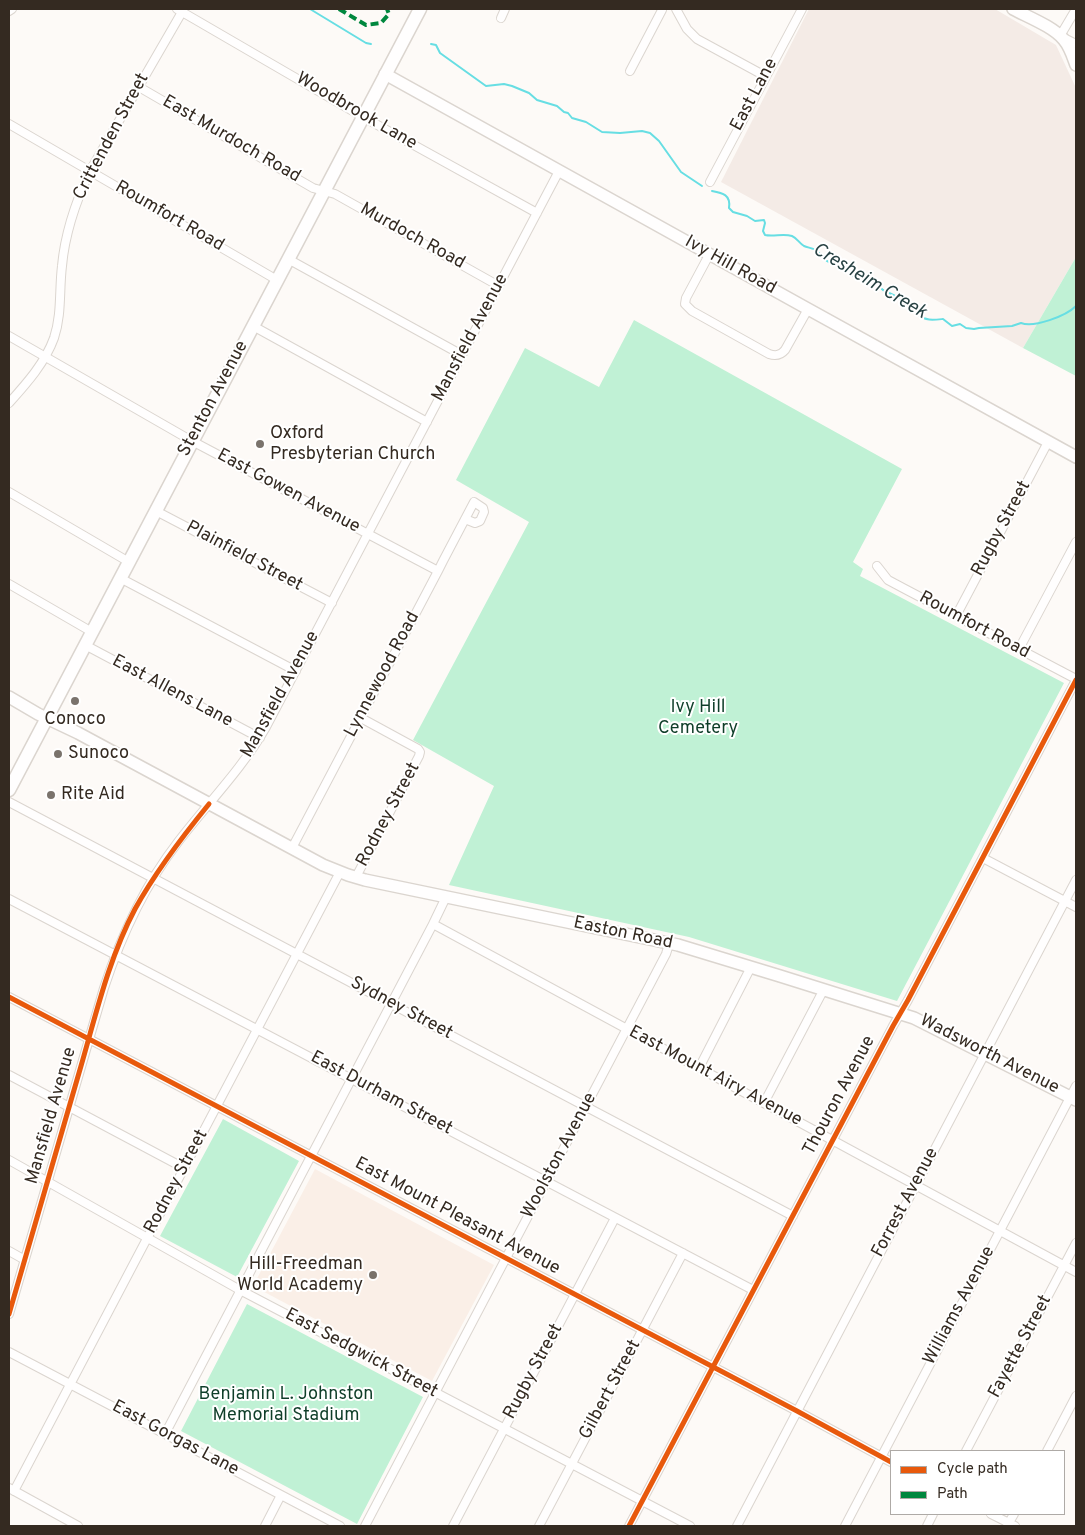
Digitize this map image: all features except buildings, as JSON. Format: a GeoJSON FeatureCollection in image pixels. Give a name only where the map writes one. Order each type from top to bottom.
{"type":"FeatureCollection","features":[{"type":"Feature","properties":{"kind":"main road","name":"Stenton Avenue"},"geometry":{"type":"LineString","coordinates":[[9,790],[420,9]]}},
{"type":"Feature","properties":{"kind":"main road"},"geometry":{"type":"LineString","coordinates":[[1013,9],[1060,36],[1068,46],[1076,65]]}},
{"type":"Feature","properties":{"kind":"main road","name":"Ivy Hill Road"},"geometry":{"type":"LineString","coordinates":[[385,74],[1076,457]]}},
{"type":"Feature","properties":{"kind":"main road"},"geometry":{"type":"LineString","coordinates":[[9,697],[340,872]]}},
{"type":"Feature","properties":{"kind":"main road","name":"Easton Road"},"geometry":{"type":"LineString","coordinates":[[340,872],[669,944],[900,1013]]}},
{"type":"Feature","properties":{"kind":"main road","name":"Wadsworth Avenue"},"geometry":{"type":"LineString","coordinates":[[900,1013],[923,1021],[985,1053],[1074,1094]]}},
{"type":"Feature","properties":{"kind":"street"},"geometry":{"type":"LineString","coordinates":[[500,18],[506,9]]}},
{"type":"Feature","properties":{"kind":"street"},"geometry":{"type":"LineString","coordinates":[[630,71],[664,9]]}},
{"type":"Feature","properties":{"kind":"street"},"geometry":{"type":"LineString","coordinates":[[676,9],[687,29],[697,39],[766,76]]}},
{"type":"Feature","properties":{"kind":"street","name":"East Lane"},"geometry":{"type":"LineString","coordinates":[[710,182],[802,9]]}},
{"type":"Feature","properties":{"kind":"street"},"geometry":{"type":"LineString","coordinates":[[1076,9],[1060,36],[1076,44]]}},
{"type":"Feature","properties":{"kind":"street","name":"Crittenden Street"},"geometry":{"type":"LineString","coordinates":[[9,404],[29,381],[45,357],[54,338],[58,320],[62,257],[68,229],[90,171],[139,87],[179,10]]}},
{"type":"Feature","properties":{"kind":"street","name":"Woodbrook Lane"},"geometry":{"type":"LineString","coordinates":[[179,10],[363,117],[537,213]]}},
{"type":"Feature","properties":{"kind":"street","name":"East Murdoch Road"},"geometry":{"type":"LineString","coordinates":[[139,87],[313,188],[324,191]]}},
{"type":"Feature","properties":{"kind":"street","name":"Roumfort Road"},"geometry":{"type":"LineString","coordinates":[[9,124],[277,280]]}},
{"type":"Feature","properties":{"kind":"street","name":"Mansfield Avenue"},"geometry":{"type":"LineString","coordinates":[[9,1314],[115,954],[135,910],[177,843],[240,766],[260,738],[560,171]]}},
{"type":"Feature","properties":{"kind":"street","name":"Murdoch Road"},"geometry":{"type":"LineString","coordinates":[[324,191],[335,194],[499,286]]}},
{"type":"Feature","properties":{"kind":"street"},"geometry":{"type":"LineString","coordinates":[[709,255],[686,298],[686,304],[692,311],[769,354],[781,354],[785,350],[808,309]]}},
{"type":"Feature","properties":{"kind":"street"},"geometry":{"type":"LineString","coordinates":[[288,259],[462,356]]}},
{"type":"Feature","properties":{"kind":"street"},"geometry":{"type":"LineString","coordinates":[[253,326],[427,422]]}},
{"type":"Feature","properties":{"kind":"street","name":"East Gowen Avenue"},"geometry":{"type":"LineString","coordinates":[[9,336],[192,442],[438,571]]}},
{"type":"Feature","properties":{"kind":"street","name":"Rugby Street"},"geometry":{"type":"LineString","coordinates":[[956,616],[1048,442]]}},
{"type":"Feature","properties":{"kind":"street"},"geometry":{"type":"LineString","coordinates":[[9,492],[128,562]]}},
{"type":"Feature","properties":{"kind":"street","name":"Lynnewood Road"},"geometry":{"type":"LineString","coordinates":[[292,848],[361,718],[465,519],[474,502],[483,508],[484,512],[481,519],[477,522],[465,519]]}},
{"type":"Feature","properties":{"kind":"street","name":"Plainfield Street"},"geometry":{"type":"LineString","coordinates":[[156,511],[332,603]]}},
{"type":"Feature","properties":{"kind":"street"},"geometry":{"type":"LineString","coordinates":[[1019,649],[1076,542]]}},
{"type":"Feature","properties":{"kind":"street","name":"Roumfort Road"},"geometry":{"type":"LineString","coordinates":[[877,566],[888,580],[1076,680]]}},
{"type":"Feature","properties":{"kind":"street"},"geometry":{"type":"LineString","coordinates":[[120,578],[296,671]]}},
{"type":"Feature","properties":{"kind":"street"},"geometry":{"type":"LineString","coordinates":[[9,584],[92,632]]}},
{"type":"Feature","properties":{"kind":"street","name":"East Allens Lane"},"geometry":{"type":"LineString","coordinates":[[85,645],[260,738]]}},
{"type":"Feature","properties":{"kind":"street","name":"Thouron Avenue"},"geometry":{"type":"LineString","coordinates":[[629,1526],[1076,680]]}},
{"type":"Feature","properties":{"kind":"street","name":"Rodney Street"},"geometry":{"type":"LineString","coordinates":[[356,877],[420,752],[418,749],[361,718]]}},
{"type":"Feature","properties":{"kind":"street","name":"Sydney Street"},"geometry":{"type":"LineString","coordinates":[[9,802],[793,1216]]}},
{"type":"Feature","properties":{"kind":"street"},"geometry":{"type":"LineString","coordinates":[[983,858],[1076,907]]}},
{"type":"Feature","properties":{"kind":"street","name":"Rodney Street"},"geometry":{"type":"LineString","coordinates":[[12,1490],[71,1384],[340,872]]}},
{"type":"Feature","properties":{"kind":"street","name":"Forrest Avenue"},"geometry":{"type":"LineString","coordinates":[[736,1526],[1076,880]]}},
{"type":"Feature","properties":{"kind":"street"},"geometry":{"type":"LineString","coordinates":[[165,1434],[392,1004],[446,896]]}},
{"type":"Feature","properties":{"kind":"street","name":"East Durham Street"},"geometry":{"type":"LineString","coordinates":[[9,899],[753,1290]]}},
{"type":"Feature","properties":{"kind":"street","name":"East Mount Airy Avenue"},"geometry":{"type":"LineString","coordinates":[[433,924],[1076,1272]]}},
{"type":"Feature","properties":{"kind":"street","name":"Woolston Avenue"},"geometry":{"type":"LineString","coordinates":[[365,1526],[627,1029],[666,954],[669,944]]}},
{"type":"Feature","properties":{"kind":"street"},"geometry":{"type":"LineString","coordinates":[[699,1068],[751,967]]}},
{"type":"Feature","properties":{"kind":"street"},"geometry":{"type":"LineString","coordinates":[[764,1103],[824,990]]}},
{"type":"Feature","properties":{"kind":"street","name":"East Mount Pleasant Avenue"},"geometry":{"type":"LineString","coordinates":[[9,997],[890,1462]]}},
{"type":"Feature","properties":{"kind":"street"},"geometry":{"type":"LineString","coordinates":[[9,1075],[184,1168]]}},
{"type":"Feature","properties":{"kind":"street","name":"Williams Avenue"},"geometry":{"type":"LineString","coordinates":[[845,1526],[1074,1094]]}},
{"type":"Feature","properties":{"kind":"street","name":"East Sedgwick Street"},"geometry":{"type":"LineString","coordinates":[[9,1160],[240,1290],[690,1526]]}},
{"type":"Feature","properties":{"kind":"street","name":"Rugby Street"},"geometry":{"type":"LineString","coordinates":[[453,1526],[615,1218]]}},
{"type":"Feature","properties":{"kind":"street","name":"Fayette Street"},"geometry":{"type":"LineString","coordinates":[[967,1450],[1076,1243]]}},
{"type":"Feature","properties":{"kind":"street"},"geometry":{"type":"LineString","coordinates":[[9,1251],[25,1260]]}},
{"type":"Feature","properties":{"kind":"street","name":"Gilbert Street"},"geometry":{"type":"LineString","coordinates":[[539,1526],[683,1253]]}},
{"type":"Feature","properties":{"kind":"street","name":"East Gorgas Lane"},"geometry":{"type":"LineString","coordinates":[[9,1352],[340,1526]]}},
{"type":"Feature","properties":{"kind":"street"},"geometry":{"type":"LineString","coordinates":[[1048,1450],[1076,1396]]}},
{"type":"Feature","properties":{"kind":"street"},"geometry":{"type":"LineString","coordinates":[[12,1490],[78,1526]]}},
{"type":"Feature","properties":{"kind":"street"},"geometry":{"type":"LineString","coordinates":[[265,1526],[282,1495]]}},
{"type":"Feature","properties":{"kind":"street"},"geometry":{"type":"LineString","coordinates":[[994,1515],[1011,1525]]}},
{"type":"Feature","properties":{"kind":"shaded area"},"geometry":{"type":"Polygon","coordinates":[[[809,9],[995,9],[1056,45],[1076,88],[1076,257],[1023,348],[721,182],[809,9]]]}},
{"type":"Feature","properties":{"kind":"shaded area","name":"Hill-Freedman World Academy"},"geometry":{"type":"Polygon","coordinates":[[[315,1169],[494,1265],[432,1381],[253,1286],[315,1169]]]}},
{"type":"Feature","properties":{"kind":"green space"},"geometry":{"type":"Polygon","coordinates":[[[1076,257],[1076,376],[1023,348],[1076,257]]]}},
{"type":"Feature","properties":{"kind":"green space","name":"Ivy Hill Cemetery"},"geometry":{"type":"Polygon","coordinates":[[[634,320],[902,469],[853,562],[863,569],[860,576],[1064,683],[897,1001],[689,937],[449,885],[494,786],[413,740],[529,522],[456,480],[525,348],[599,387],[634,320]]]}},
{"type":"Feature","properties":{"kind":"green space"},"geometry":{"type":"Polygon","coordinates":[[[223,1119],[299,1161],[237,1277],[160,1236],[223,1119]]]}},
{"type":"Feature","properties":{"kind":"green space","name":"Benjamin L. Johnston Memorial Stadium"},"geometry":{"type":"Polygon","coordinates":[[[247,1304],[423,1397],[357,1524],[181,1431],[247,1304]]]}},
{"type":"Feature","properties":{"kind":"waterway","name":"Cresheim Creek"},"geometry":{"type":"LineString","coordinates":[[310,9],[366,43],[371,44]]}},
{"type":"Feature","properties":{"kind":"waterway","name":"Cresheim Creek"},"geometry":{"type":"LineString","coordinates":[[431,44],[436,45],[440,53],[486,86],[504,84],[512,86],[529,93],[537,100],[557,106],[572,118],[586,122],[602,132],[642,131],[650,133],[659,141],[681,172],[702,186]]}},
{"type":"Feature","properties":{"kind":"waterway","name":"Cresheim Creek"},"geometry":{"type":"LineString","coordinates":[[712,191],[725,195],[729,200],[729,208],[733,212],[747,216],[755,221],[764,220],[763,231],[765,235],[789,235],[794,237],[804,246],[817,251],[827,261],[845,265],[856,279],[871,279],[883,290],[916,306],[918,315],[927,319],[943,319],[952,326],[960,324],[966,328],[974,329],[1012,326],[1021,323],[1034,324],[1050,320],[1065,314],[1076,306]]}},
{"type":"Feature","properties":{"kind":"marked path"},"geometry":{"type":"LineString","coordinates":[[339,9],[366,25],[381,23],[389,14],[387,9]]}},
{"type":"Feature","properties":{"kind":"cycle path"},"geometry":{"type":"LineString","coordinates":[[629,1526],[1076,680]]}},
{"type":"Feature","properties":{"kind":"cycle path"},"geometry":{"type":"LineString","coordinates":[[9,1314],[110,966],[135,909],[152,881],[179,842],[209,804]]}},
{"type":"Feature","properties":{"kind":"cycle path"},"geometry":{"type":"LineString","coordinates":[[9,997],[890,1461]]}},
{"type":"Feature","properties":{"kind":"place","name":"Oxford Presbyterian Church"},"geometry":{"type":"Point","coordinates":[260,444]}},
{"type":"Feature","properties":{"kind":"place","name":"Conoco"},"geometry":{"type":"Point","coordinates":[75,701]}},
{"type":"Feature","properties":{"kind":"place","name":"Sunoco"},"geometry":{"type":"Point","coordinates":[58,754]}},
{"type":"Feature","properties":{"kind":"place","name":"Rite Aid"},"geometry":{"type":"Point","coordinates":[51,795]}},
{"type":"Feature","properties":{"kind":"place","name":"Hill-Freedman World Academy"},"geometry":{"type":"Point","coordinates":[373,1275]}}]}
